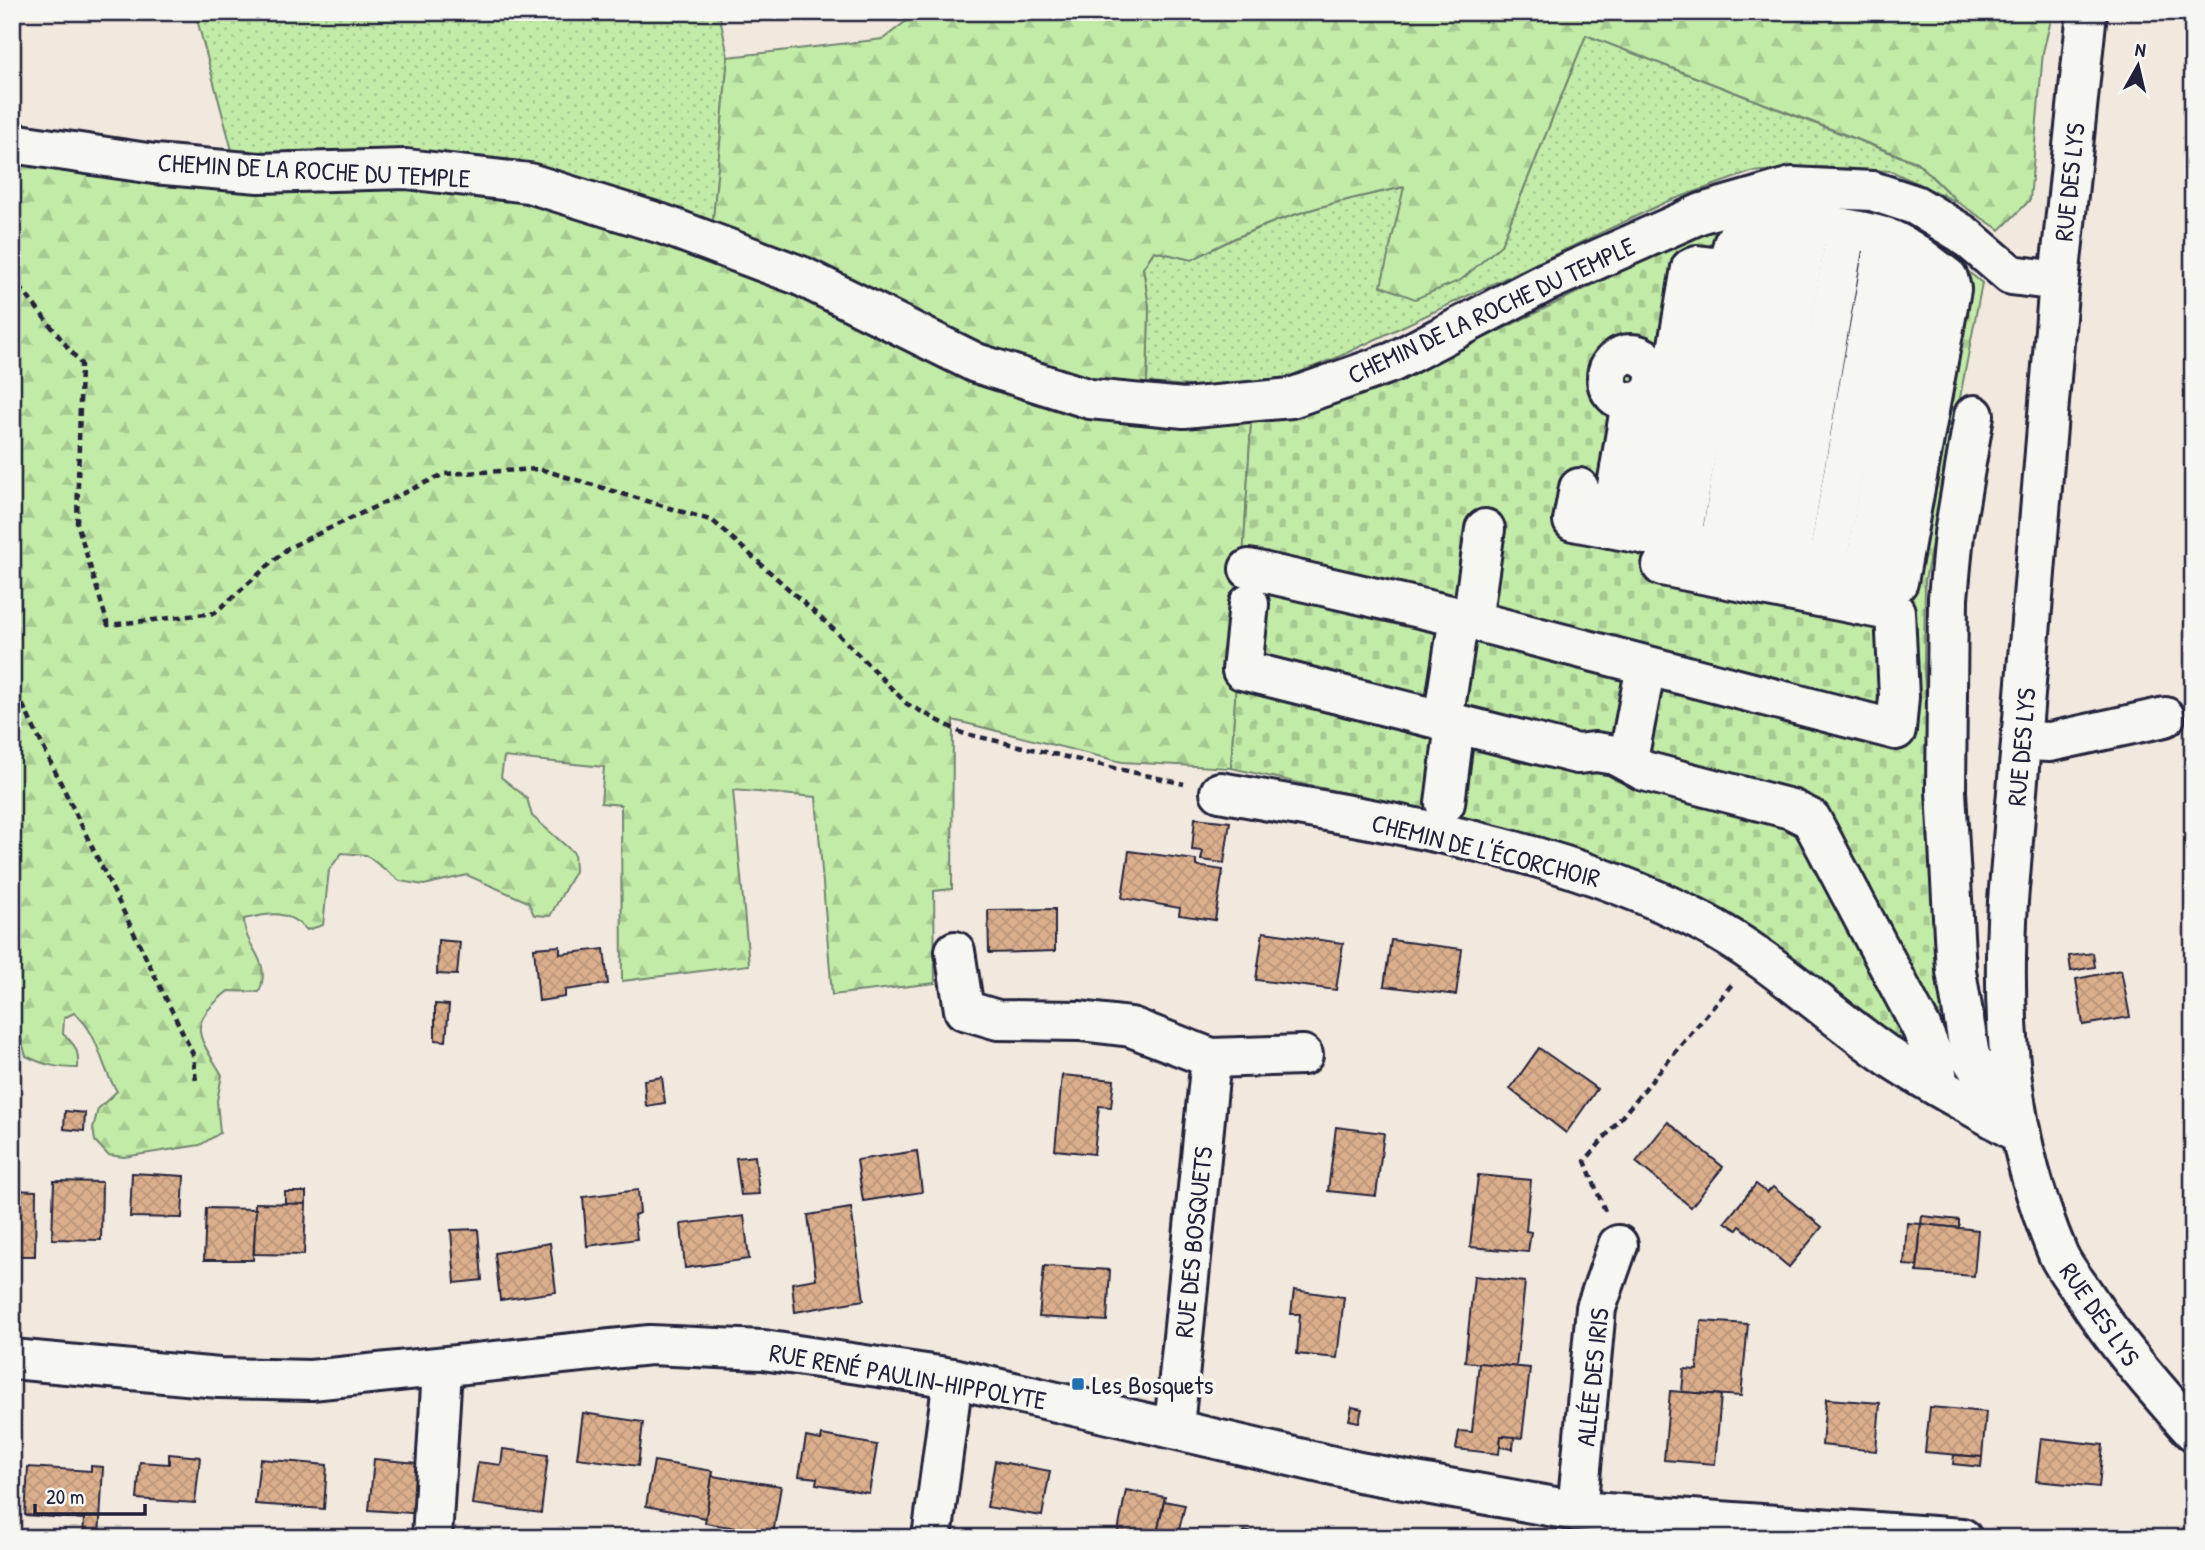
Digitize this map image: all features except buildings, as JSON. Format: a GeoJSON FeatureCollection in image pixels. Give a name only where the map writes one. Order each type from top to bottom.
{"type":"FeatureCollection","features":[{"type":"Feature","properties":{"kind":"street","name":"RUE DES LYS"},"geometry":{"type":"LineString","coordinates":[[2087,12],[2059,281],[2004,978],[2018,1133],[2059,1256],[2133,1364],[2193,1431]]}},
{"type":"Feature","properties":{"kind":"street","name":"CHEMIN DE LA ROCHE DU TEMPLE"},"geometry":{"type":"LineString","coordinates":[[12,143],[154,164],[259,173],[406,169],[529,183],[662,224],[802,276],[976,363],[1090,399],[1184,408],[1291,398],[1393,362],[1544,283],[1702,213],[1792,187],[1872,191],[1915,205],[1963,234],[2011,275],[2059,281]]}},
{"type":"Feature","properties":{"kind":"street"},"geometry":{"type":"LineString","coordinates":[[1650,543],[1791,223]]}},
{"type":"Feature","properties":{"kind":"street"},"geometry":{"type":"LineString","coordinates":[[1650,543],[1772,558],[1863,576],[1910,425],[1919,256],[1885,237],[1791,223],[1746,230],[1734,241],[1716,395],[1772,558]]}},
{"type":"Feature","properties":{"kind":"street"},"geometry":{"type":"LineString","coordinates":[[1650,543],[1716,395],[1846,231]]}},
{"type":"Feature","properties":{"kind":"street"},"geometry":{"type":"LineString","coordinates":[[1772,558],[1854,415],[1885,237]]}},
{"type":"Feature","properties":{"kind":"street"},"geometry":{"type":"LineString","coordinates":[[1716,395],[1910,425],[1972,425],[1954,534],[1948,598],[1946,791],[1956,971],[1970,1056],[2018,1133]]}},
{"type":"Feature","properties":{"kind":"street"},"geometry":{"type":"LineString","coordinates":[[1716,395],[1772,558]]}},
{"type":"Feature","properties":{"kind":"street"},"geometry":{"type":"LineString","coordinates":[[1579,488],[1573,522],[1895,612],[1899,697],[1896,730],[1465,619],[1249,587],[1242,670],[1577,754],[1596,752],[1636,766],[1791,809],[1811,819],[1921,1027],[1935,1060],[1939,1087]]}},
{"type":"Feature","properties":{"kind":"street"},"geometry":{"type":"LineString","coordinates":[[1445,803],[1449,722],[1465,619],[1485,529]]}},
{"type":"Feature","properties":{"kind":"street"},"geometry":{"type":"LineString","coordinates":[[1636,766],[1646,666]]}},
{"type":"Feature","properties":{"kind":"street"},"geometry":{"type":"LineString","coordinates":[[2022,741],[2050,742],[2165,718]]}},
{"type":"Feature","properties":{"kind":"street","name":"CHEMIN DE L'ÉCORCHOIR"},"geometry":{"type":"LineString","coordinates":[[1220,792],[1447,834],[1568,865],[1646,894],[1704,923],[1756,955],[1891,1058],[2018,1133]]}},
{"type":"Feature","properties":{"kind":"street"},"geometry":{"type":"LineString","coordinates":[[955,951],[964,1010],[998,1020],[1080,1021],[1131,1027],[1211,1058],[1303,1055]]}},
{"type":"Feature","properties":{"kind":"street","name":"RUE DES BOSQUETS"},"geometry":{"type":"LineString","coordinates":[[1174,1427],[1211,1058]]}},
{"type":"Feature","properties":{"kind":"street","name":"ALLÉE DES IRIS"},"geometry":{"type":"LineString","coordinates":[[1577,1511],[1596,1308],[1618,1245]]}},
{"type":"Feature","properties":{"kind":"street","name":"RUE RENÉ PAULIN-HIPPOLYTE"},"geometry":{"type":"LineString","coordinates":[[12,1359],[219,1378],[311,1380],[442,1369],[650,1345],[763,1350],[953,1378],[1174,1427],[1359,1472],[1577,1511],[1962,1538]]}},
{"type":"Feature","properties":{"kind":"street"},"geometry":{"type":"LineString","coordinates":[[432,1538],[442,1369]]}},
{"type":"Feature","properties":{"kind":"street"},"geometry":{"type":"LineString","coordinates":[[932,1538],[953,1378]]}},
{"type":"Feature","properties":{"kind":"path"},"geometry":{"type":"LineString","coordinates":[[12,277],[82,365],[77,523],[108,625],[215,613],[288,548],[444,474],[540,469],[713,522],[833,629],[907,704],[962,733],[1220,792]]}},
{"type":"Feature","properties":{"kind":"path"},"geometry":{"type":"LineString","coordinates":[[12,683],[192,1054],[196,1082]]}},
{"type":"Feature","properties":{"kind":"path"},"geometry":{"type":"LineString","coordinates":[[1618,1245],[1585,1161],[1756,955]]}},
{"type":"Feature","properties":{"kind":"green space"},"geometry":{"type":"Polygon","coordinates":[[[195,12],[719,12],[728,57],[710,254],[240,180],[195,12]]]}},
{"type":"Feature","properties":{"kind":"green space"},"geometry":{"type":"Polygon","coordinates":[[[918,12],[2053,12],[2043,52],[2030,200],[2000,230],[1959,203],[1917,162],[1586,35],[1501,245],[1461,280],[1415,299],[1381,286],[1404,187],[1295,214],[1245,234],[1192,260],[1154,251],[1143,268],[1149,307],[1147,383],[1253,390],[1231,768],[1122,762],[953,720],[952,889],[934,891],[935,983],[832,995],[816,797],[733,790],[749,965],[622,981],[621,805],[601,803],[604,767],[504,757],[501,777],[527,798],[532,816],[574,853],[575,871],[550,916],[534,915],[528,902],[467,875],[424,885],[400,881],[366,855],[342,853],[329,870],[323,925],[307,930],[292,919],[278,914],[244,919],[248,939],[263,971],[259,992],[228,991],[206,1013],[200,1030],[206,1049],[222,1075],[217,1101],[220,1133],[200,1145],[124,1157],[108,1155],[95,1141],[93,1128],[98,1109],[117,1091],[83,1021],[74,1013],[64,1018],[63,1034],[76,1049],[78,1068],[51,1065],[26,1056],[20,1035],[12,1026],[12,149],[504,184],[710,253],[728,57],[883,39],[918,12]]]}},
{"type":"Feature","properties":{"kind":"green space"},"geometry":{"type":"Polygon","coordinates":[[[1586,35],[1917,163],[1959,203],[1891,171],[1819,167],[1751,172],[1666,202],[1336,358],[1253,390],[1147,383],[1149,307],[1143,268],[1154,251],[1192,260],[1270,223],[1348,200],[1405,187],[1382,286],[1501,245],[1586,35]]]}},
{"type":"Feature","properties":{"kind":"green space"},"geometry":{"type":"Polygon","coordinates":[[[1880,216],[1920,232],[1982,283],[1925,580],[1924,672],[1944,1013],[1898,1040],[1652,878],[1579,850],[1490,825],[1231,768],[1251,423],[1302,416],[1384,387],[1687,239],[1733,221],[1880,216]]]}},
{"type":"Feature","properties":{"kind":"place","name":"Les Bosquets"},"geometry":{"type":"Point","coordinates":[1078,1384]}}]}
